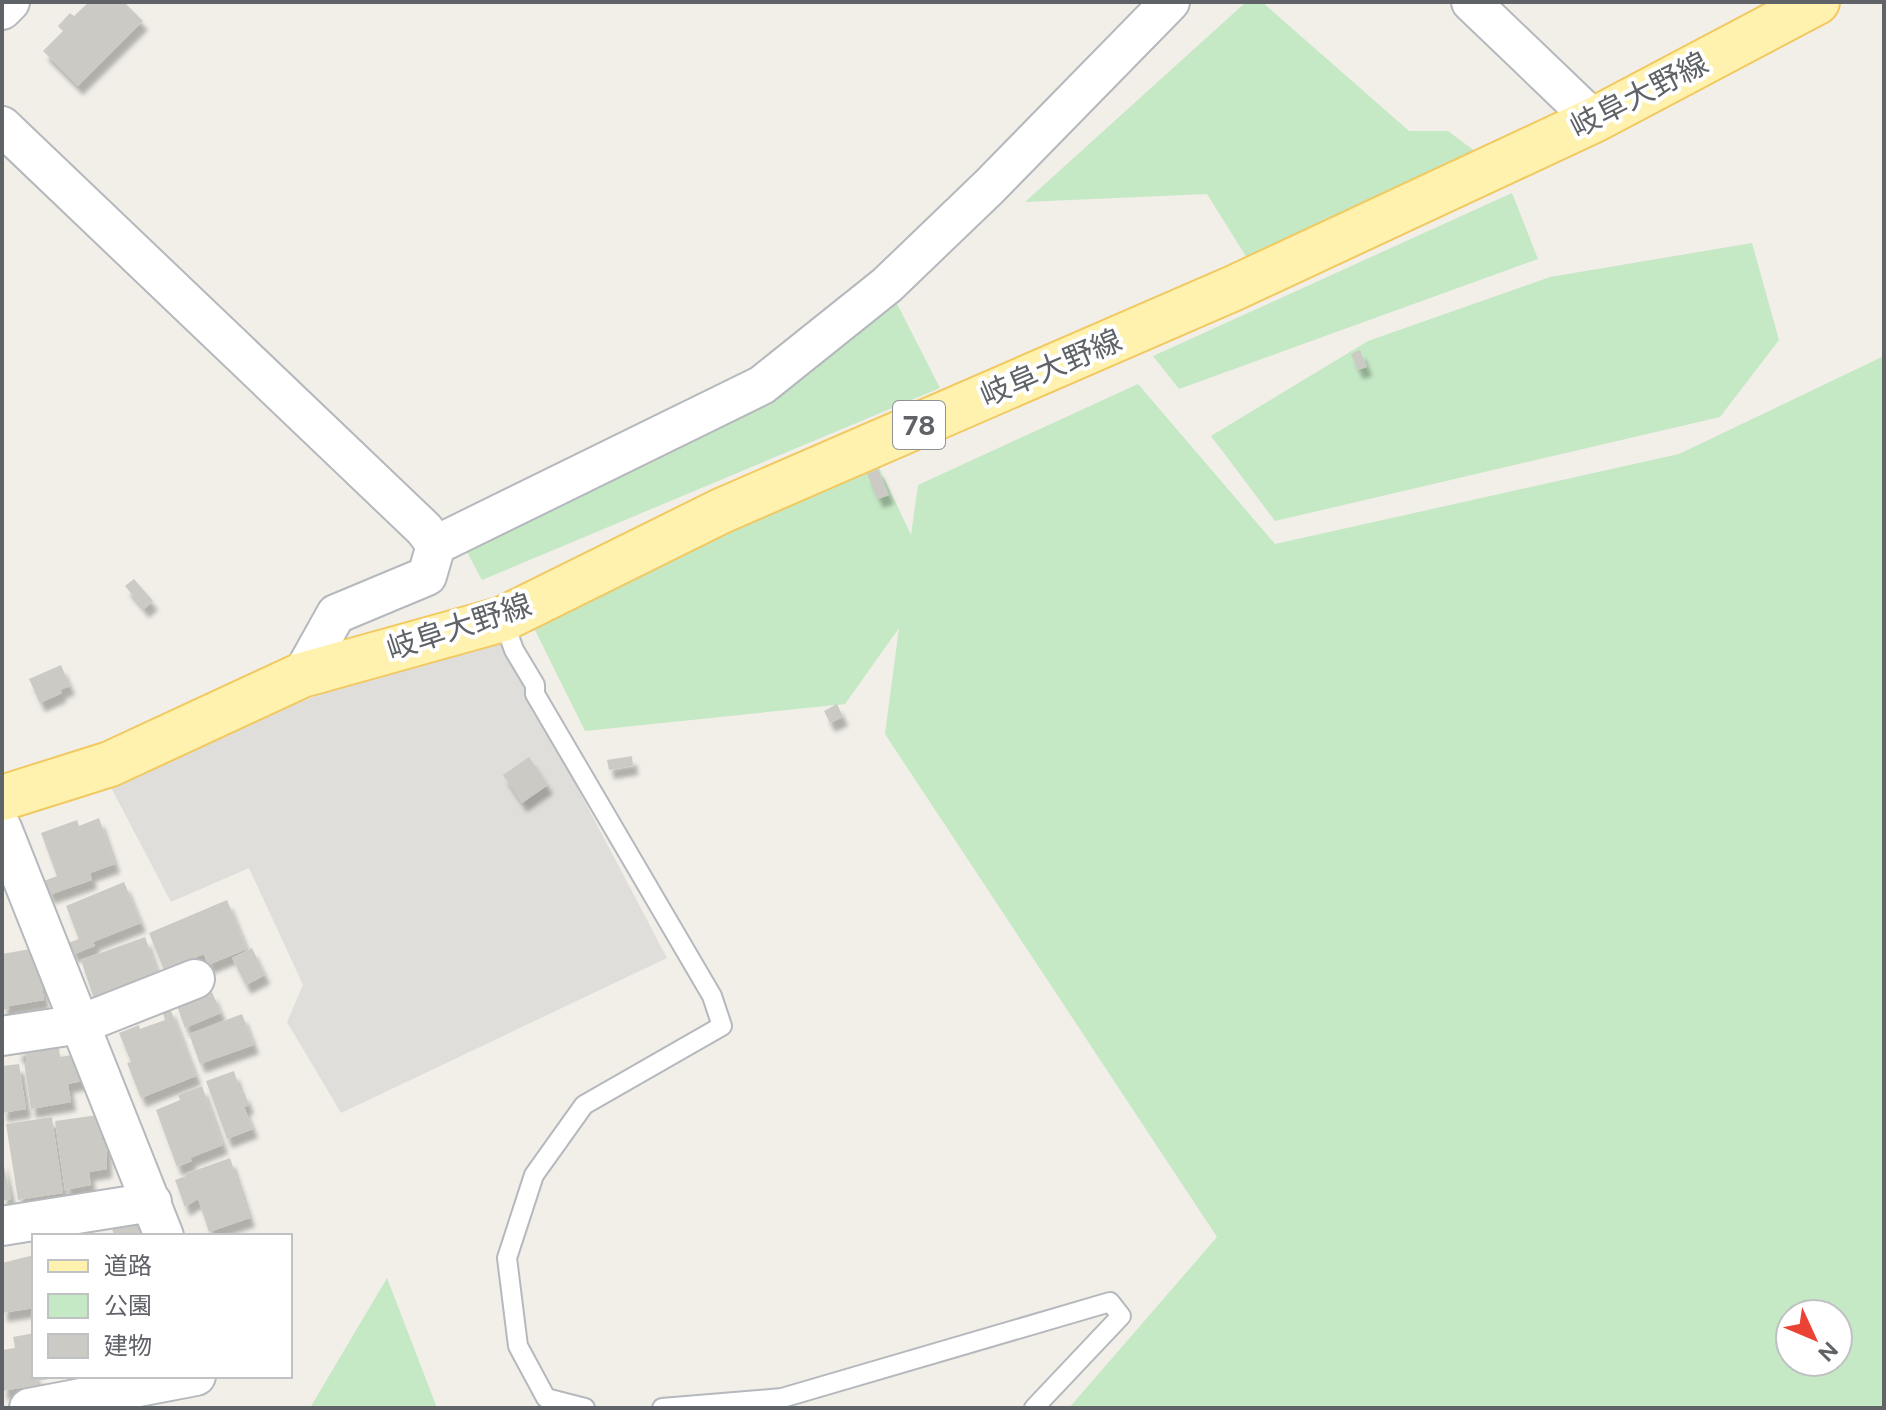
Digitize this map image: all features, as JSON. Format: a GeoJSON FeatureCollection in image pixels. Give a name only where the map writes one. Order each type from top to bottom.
{"type":"FeatureCollection","features":[{"type":"Feature","properties":{"kind":"main road","name":"岐阜大野線"},"geometry":{"type":"LineString","coordinates":[[2,798],[110,764],[302,675],[503,619],[721,511],[1234,288],[1594,120],[1817,2]]}},
{"type":"Feature","properties":{"kind":"street"},"geometry":{"type":"LineString","coordinates":[[2,10],[10,2]]}},
{"type":"Feature","properties":{"kind":"street"},"geometry":{"type":"LineString","coordinates":[[302,675],[336,614],[427,576],[436,545],[762,385],[887,285],[989,187],[1170,2]]}},
{"type":"Feature","properties":{"kind":"street"},"geometry":{"type":"LineString","coordinates":[[1471,2],[1594,120]]}},
{"type":"Feature","properties":{"kind":"street"},"geometry":{"type":"LineString","coordinates":[[2,126],[424,529],[436,545]]}},
{"type":"Feature","properties":{"kind":"street"},"geometry":{"type":"LineString","coordinates":[[2,828],[158,1219],[2,1226]]}},
{"type":"Feature","properties":{"kind":"street"},"geometry":{"type":"LineString","coordinates":[[2,1036],[81,1024],[195,979]]}},
{"type":"Feature","properties":{"kind":"street"},"geometry":{"type":"LineString","coordinates":[[29,1408],[186,1378]]}},
{"type":"Feature","properties":{"kind":"street"},"geometry":{"type":"LineString","coordinates":[[200,1408],[210,1378]]}},
{"type":"Feature","properties":{"kind":"lane"},"geometry":{"type":"LineString","coordinates":[[503,619],[514,650],[535,685],[535,694],[712,996],[722,1026],[584,1105],[534,1175],[507,1258],[518,1346],[546,1398],[585,1408]]}},
{"type":"Feature","properties":{"kind":"lane"},"geometry":{"type":"LineString","coordinates":[[662,1408],[782,1398],[1110,1302],[1121,1316],[1034,1408]]}},
{"type":"Feature","properties":{"kind":"shaded area"},"geometry":{"type":"Polygon","coordinates":[[[493,627],[667,958],[341,1113],[287,1022],[303,985],[249,868],[171,902],[106,778],[493,627]]]}},
{"type":"Feature","properties":{"kind":"green space"},"geometry":{"type":"Polygon","coordinates":[[[1246,2],[1262,2],[1409,131],[1448,131],[1476,152],[1247,258],[1207,194],[1025,202],[1246,2]]]}},
{"type":"Feature","properties":{"kind":"green space"},"geometry":{"type":"Polygon","coordinates":[[[1512,193],[1538,259],[1179,389],[1153,356],[1512,193]]]}},
{"type":"Feature","properties":{"kind":"green space"},"geometry":{"type":"Polygon","coordinates":[[[1752,243],[1779,340],[1720,417],[1275,521],[1211,436],[1368,341],[1550,277],[1752,243]]]}},
{"type":"Feature","properties":{"kind":"green space"},"geometry":{"type":"Polygon","coordinates":[[[895,300],[940,388],[482,580],[466,550],[785,392],[895,300]]]}},
{"type":"Feature","properties":{"kind":"green space"},"geometry":{"type":"Polygon","coordinates":[[[1884,356],[1884,1408],[1069,1408],[1217,1237],[885,734],[899,628],[845,704],[585,731],[530,620],[876,461],[911,535],[918,485],[1138,384],[1275,544],[1679,454],[1884,356]]]}},
{"type":"Feature","properties":{"kind":"green space"},"geometry":{"type":"Polygon","coordinates":[[[387,1278],[437,1408],[310,1408],[387,1278]]]}},
{"type":"Feature","properties":{"kind":"building"},"geometry":{"type":"Polygon","coordinates":[[[89,2],[124,2],[143,21],[78,86],[43,51],[63,31],[58,26],[70,13],[74,16],[89,2]]]}},
{"type":"Feature","properties":{"kind":"building"},"geometry":{"type":"Polygon","coordinates":[[[1360,350],[1367,367],[1358,370],[1351,354],[1360,350]]]}},
{"type":"Feature","properties":{"kind":"building"},"geometry":{"type":"Polygon","coordinates":[[[878,469],[889,495],[878,499],[867,474],[878,469]]]}},
{"type":"Feature","properties":{"kind":"building"},"geometry":{"type":"Polygon","coordinates":[[[134,579],[153,601],[144,609],[125,586],[134,579]]]}},
{"type":"Feature","properties":{"kind":"building"},"geometry":{"type":"Polygon","coordinates":[[[61,665],[70,686],[40,703],[29,679],[61,665]]]}},
{"type":"Feature","properties":{"kind":"building"},"geometry":{"type":"Polygon","coordinates":[[[837,704],[843,717],[830,723],[824,711],[837,704]]]}},
{"type":"Feature","properties":{"kind":"building"},"geometry":{"type":"Polygon","coordinates":[[[632,756],[633,766],[609,770],[607,760],[632,756]]]}},
{"type":"Feature","properties":{"kind":"building"},"geometry":{"type":"Polygon","coordinates":[[[529,757],[548,785],[522,803],[503,775],[529,757]]]}},
{"type":"Feature","properties":{"kind":"building"},"geometry":{"type":"Polygon","coordinates":[[[99,818],[115,864],[90,873],[92,880],[49,895],[44,881],[57,876],[41,833],[77,820],[79,826],[99,818]]]}},
{"type":"Feature","properties":{"kind":"building"},"geometry":{"type":"Polygon","coordinates":[[[124,882],[141,923],[93,942],[95,946],[73,954],[68,943],[79,939],[66,906],[124,882]]]}},
{"type":"Feature","properties":{"kind":"building"},"geometry":{"type":"Polygon","coordinates":[[[227,900],[247,949],[208,965],[204,954],[164,970],[149,933],[227,900]]]}},
{"type":"Feature","properties":{"kind":"building"},"geometry":{"type":"Polygon","coordinates":[[[145,937],[160,979],[95,1002],[81,960],[145,937]]]}},
{"type":"Feature","properties":{"kind":"building"},"geometry":{"type":"Polygon","coordinates":[[[36,948],[44,1000],[2,1010],[2,954],[36,948]]]}},
{"type":"Feature","properties":{"kind":"building"},"geometry":{"type":"Polygon","coordinates":[[[252,948],[265,975],[246,985],[232,958],[252,948]]]}},
{"type":"Feature","properties":{"kind":"building"},"geometry":{"type":"Polygon","coordinates":[[[212,992],[221,1013],[185,1028],[177,1006],[212,992]]]}},
{"type":"Feature","properties":{"kind":"building"},"geometry":{"type":"Polygon","coordinates":[[[170,1008],[196,1076],[141,1098],[119,1033],[165,1020],[162,1010],[170,1008]]]}},
{"type":"Feature","properties":{"kind":"building"},"geometry":{"type":"Polygon","coordinates":[[[242,1014],[254,1045],[200,1064],[189,1034],[242,1014]]]}},
{"type":"Feature","properties":{"kind":"building"},"geometry":{"type":"Polygon","coordinates":[[[25,1045],[27,1053],[59,1048],[60,1057],[77,1054],[82,1081],[68,1084],[71,1102],[31,1109],[24,1062],[27,1062],[26,1054],[18,1055],[17,1047],[25,1045]]]}},
{"type":"Feature","properties":{"kind":"building"},"geometry":{"type":"Polygon","coordinates":[[[19,1064],[26,1109],[2,1113],[2,1066],[19,1064]]]}},
{"type":"Feature","properties":{"kind":"building"},"geometry":{"type":"Polygon","coordinates":[[[234,1071],[241,1093],[244,1092],[249,1105],[244,1107],[253,1129],[227,1139],[206,1081],[234,1071]]]}},
{"type":"Feature","properties":{"kind":"building"},"geometry":{"type":"Polygon","coordinates":[[[202,1086],[223,1145],[190,1158],[192,1161],[177,1167],[156,1110],[180,1100],[178,1095],[202,1086]]]}},
{"type":"Feature","properties":{"kind":"building"},"geometry":{"type":"Polygon","coordinates":[[[98,1115],[102,1141],[106,1140],[107,1169],[89,1172],[91,1185],[65,1190],[55,1121],[98,1115]]]}},
{"type":"Feature","properties":{"kind":"building"},"geometry":{"type":"Polygon","coordinates":[[[52,1117],[63,1193],[18,1200],[6,1124],[52,1117]]]}},
{"type":"Feature","properties":{"kind":"building"},"geometry":{"type":"Polygon","coordinates":[[[2,1158],[11,1199],[2,1201],[2,1158]]]}},
{"type":"Feature","properties":{"kind":"building"},"geometry":{"type":"Polygon","coordinates":[[[230,1158],[250,1218],[209,1232],[198,1199],[185,1207],[175,1180],[230,1158]]]}},
{"type":"Feature","properties":{"kind":"building"},"geometry":{"type":"Polygon","coordinates":[[[140,1222],[143,1234],[114,1234],[112,1228],[140,1222]]]}},
{"type":"Feature","properties":{"kind":"building"},"geometry":{"type":"Polygon","coordinates":[[[91,1228],[92,1234],[69,1234],[91,1228]]]}},
{"type":"Feature","properties":{"kind":"building"},"geometry":{"type":"Polygon","coordinates":[[[32,1256],[32,1308],[2,1313],[2,1263],[32,1256]]]}},
{"type":"Feature","properties":{"kind":"building"},"geometry":{"type":"Polygon","coordinates":[[[32,1333],[32,1378],[55,1378],[37,1381],[38,1385],[2,1391],[2,1350],[15,1348],[13,1337],[32,1333]]]}}]}
